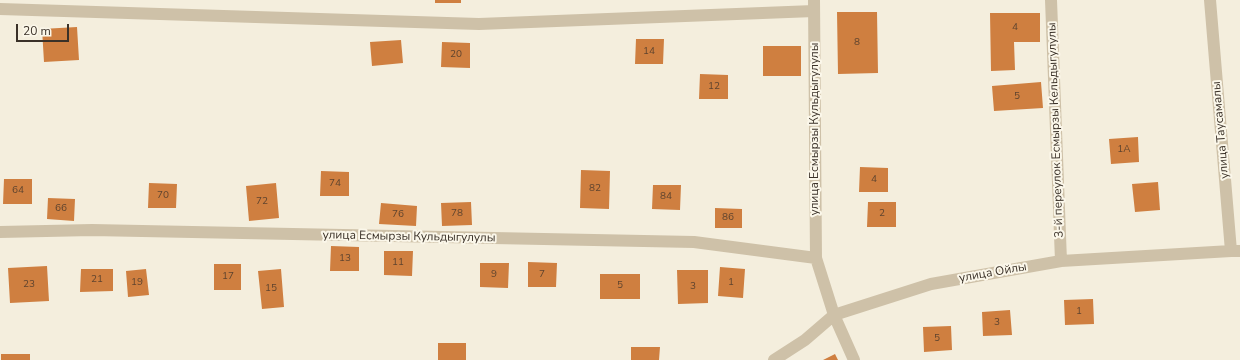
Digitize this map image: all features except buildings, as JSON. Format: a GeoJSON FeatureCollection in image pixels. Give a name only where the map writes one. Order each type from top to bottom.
{"type":"FeatureCollection","features":[{"type":"Feature","properties":{"kind":"street","name":"3-й переулок Есмырзы Кельдыгулулы"},"geometry":{"type":"LineString","coordinates":[[1051,0],[1061,261]]}},
{"type":"Feature","properties":{"kind":"street","name":"улица Таусамалы"},"geometry":{"type":"LineString","coordinates":[[1210,0],[1236,251]]}},
{"type":"Feature","properties":{"kind":"street"},"geometry":{"type":"LineString","coordinates":[[0,9],[479,24],[814,6]]}},
{"type":"Feature","properties":{"kind":"street","name":"улица Есмырзы Кульдыгулулы"},"geometry":{"type":"LineString","coordinates":[[814,6],[816,258],[834,316],[854,360]]}},
{"type":"Feature","properties":{"kind":"street","name":"улица Есмырзы Кульдыгулулы"},"geometry":{"type":"LineString","coordinates":[[0,232],[92,230],[694,242],[816,258]]}},
{"type":"Feature","properties":{"kind":"street","name":"улица Ойлы"},"geometry":{"type":"LineString","coordinates":[[774,360],[806,340],[834,316],[931,284],[1061,261],[1236,251]]}}]}
